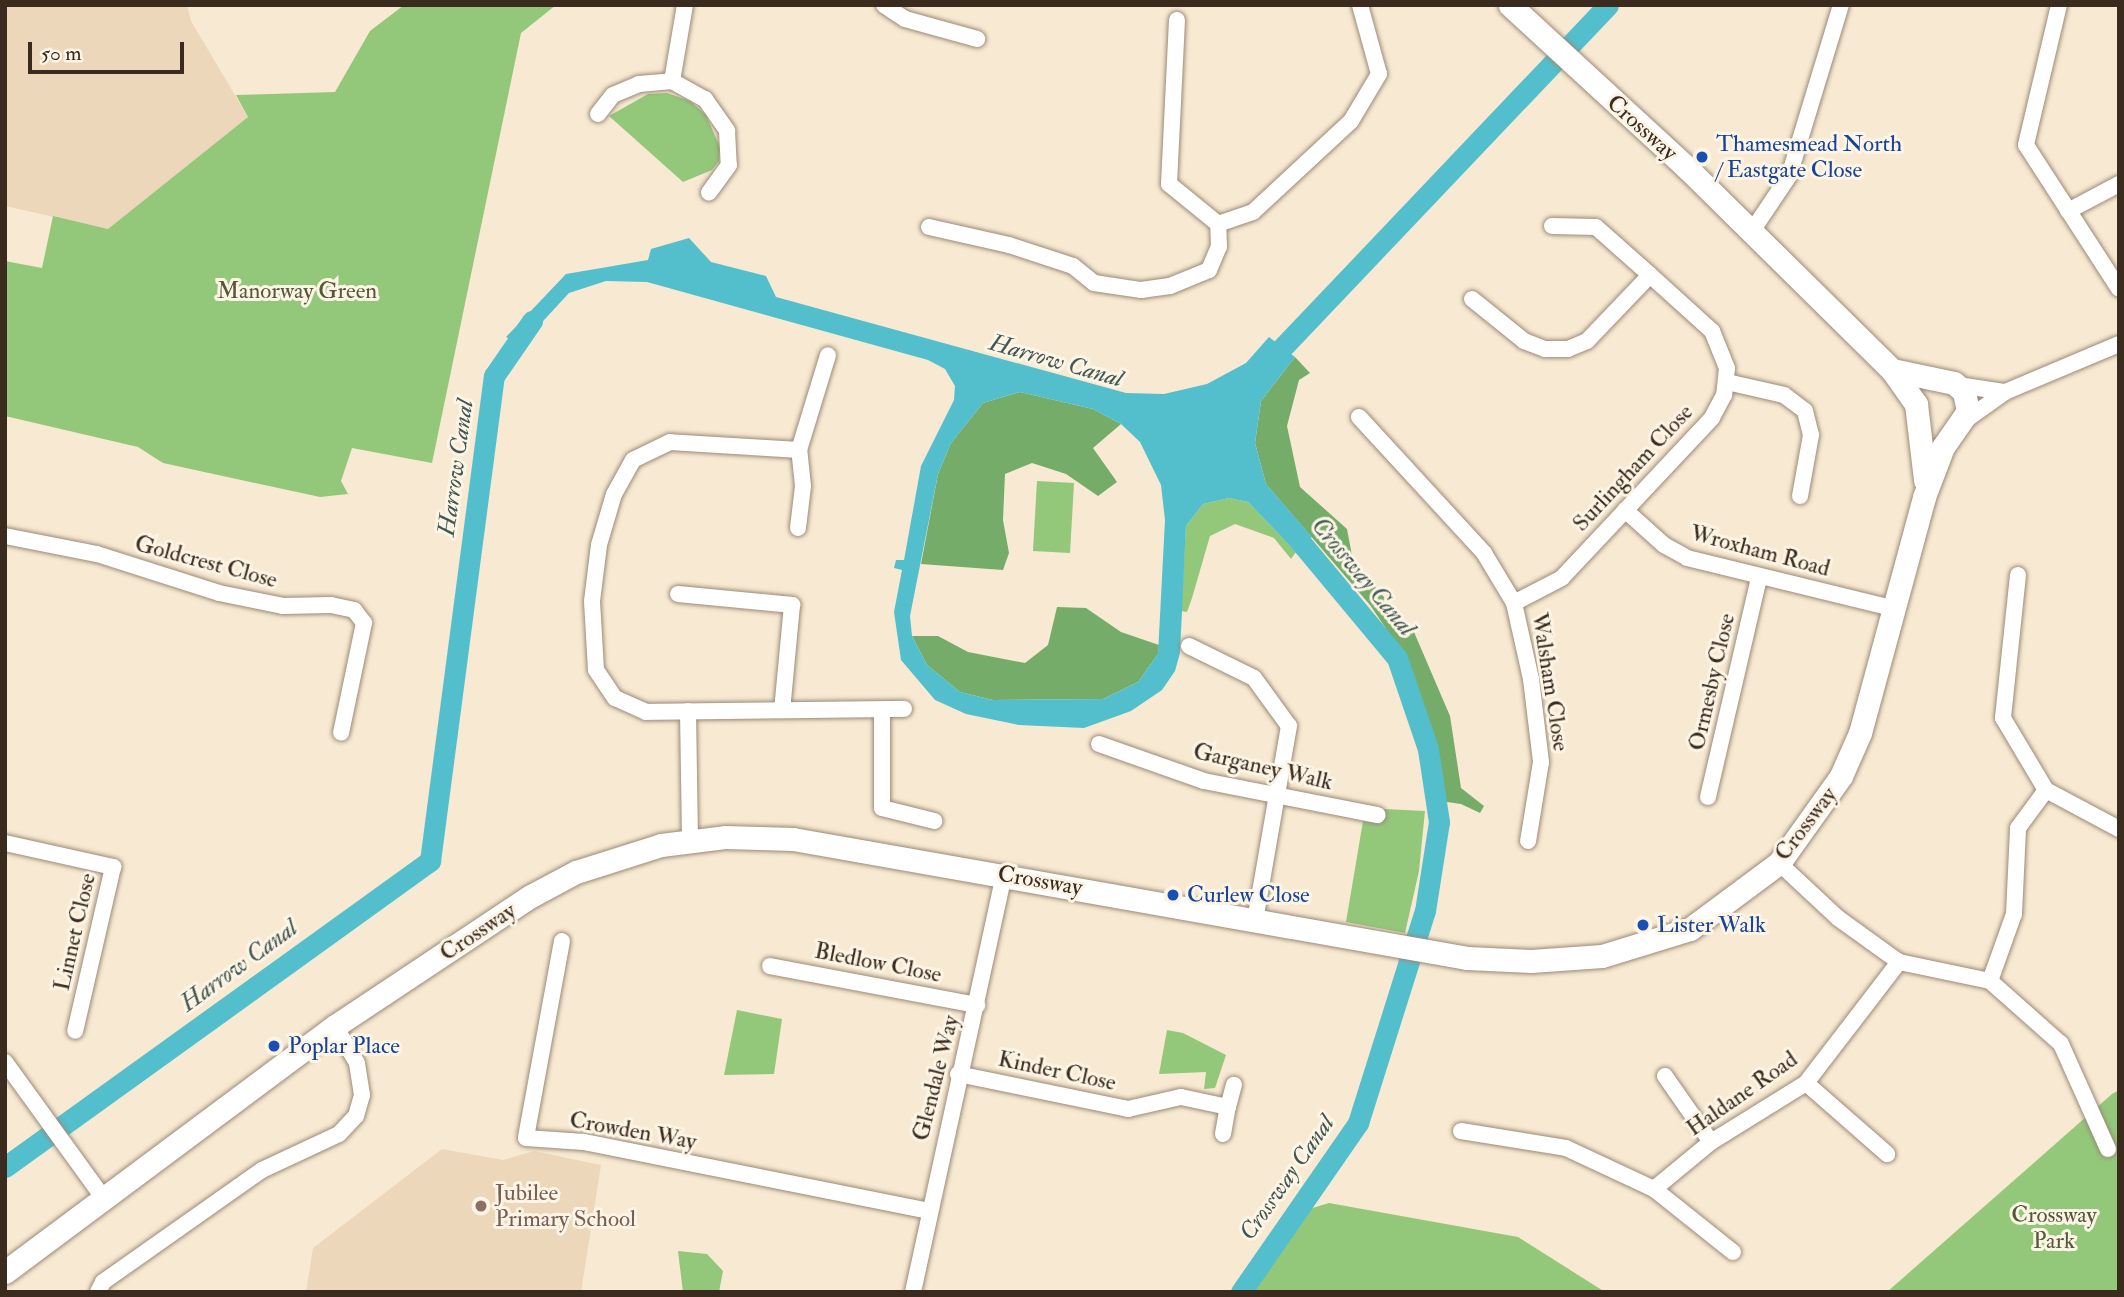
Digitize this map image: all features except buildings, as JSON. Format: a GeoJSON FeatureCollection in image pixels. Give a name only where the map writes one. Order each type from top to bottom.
{"type":"FeatureCollection","features":[{"type":"Feature","properties":{"kind":"street"},"geometry":{"type":"LineString","coordinates":[[672,81],[685,5]]}},
{"type":"Feature","properties":{"kind":"street"},"geometry":{"type":"LineString","coordinates":[[884,5],[905,19],[977,39]]}},
{"type":"Feature","properties":{"kind":"street"},"geometry":{"type":"LineString","coordinates":[[1218,224],[1253,212],[1352,121],[1379,74],[1360,5]]}},
{"type":"Feature","properties":{"kind":"street"},"geometry":{"type":"LineString","coordinates":[[1752,231],[1789,176],[1841,5]]}},
{"type":"Feature","properties":{"kind":"street"},"geometry":{"type":"LineString","coordinates":[[2059,5],[2026,145],[2119,289]]}},
{"type":"Feature","properties":{"kind":"street","name":"Crossway"},"geometry":{"type":"LineString","coordinates":[[1517,11],[1752,231],[1892,370],[1917,410],[1925,466],[1924,497]]}},
{"type":"Feature","properties":{"kind":"street"},"geometry":{"type":"LineString","coordinates":[[929,227],[1009,245],[1073,266],[1094,283],[1141,290],[1170,286],[1209,270],[1219,247],[1218,224],[1169,184],[1177,20]]}},
{"type":"Feature","properties":{"kind":"street"},"geometry":{"type":"LineString","coordinates":[[598,114],[613,95],[639,84],[672,81],[705,99],[726,131],[729,165],[709,193]]}},
{"type":"Feature","properties":{"kind":"street"},"geometry":{"type":"LineString","coordinates":[[2068,211],[2119,184]]}},
{"type":"Feature","properties":{"kind":"street"},"geometry":{"type":"LineString","coordinates":[[1552,226],[1596,228],[1712,331],[1725,355],[1727,382],[1784,395],[1805,411],[1811,435],[1800,496]]}},
{"type":"Feature","properties":{"kind":"street"},"geometry":{"type":"LineString","coordinates":[[1472,299],[1524,341],[1545,349],[1567,349],[1587,341],[1650,275]]}},
{"type":"Feature","properties":{"kind":"street"},"geometry":{"type":"LineString","coordinates":[[1947,383],[1924,387],[1917,410],[1931,430],[1960,425],[2005,392],[2119,344]]}},
{"type":"Feature","properties":{"kind":"street"},"geometry":{"type":"LineString","coordinates":[[798,528],[803,486],[799,450],[828,355]]}},
{"type":"Feature","properties":{"kind":"street"},"geometry":{"type":"LineString","coordinates":[[1892,370],[1947,383],[2005,392]]}},
{"type":"Feature","properties":{"kind":"street","name":"Surlingham Close"},"geometry":{"type":"LineString","coordinates":[[1514,603],[1562,578],[1712,418],[1727,382]]}},
{"type":"Feature","properties":{"kind":"street"},"geometry":{"type":"LineString","coordinates":[[1947,383],[1968,401],[1960,425]]}},
{"type":"Feature","properties":{"kind":"street","name":"Walsham Close"},"geometry":{"type":"LineString","coordinates":[[1359,417],[1484,553],[1514,603],[1531,678],[1541,762],[1528,841]]}},
{"type":"Feature","properties":{"kind":"street","name":"Crossway"},"geometry":{"type":"LineString","coordinates":[[5,1272],[335,1026],[531,896],[576,872],[632,852],[691,840],[793,839],[1004,874],[1467,958],[1583,958],[1651,942],[1690,929],[1779,863],[1841,776],[1860,733],[1897,609],[1924,497],[1943,447],[1960,425]]}},
{"type":"Feature","properties":{"kind":"street"},"geometry":{"type":"LineString","coordinates":[[799,450],[670,442],[643,452],[625,470],[606,520],[595,572],[591,630],[596,670],[607,690],[625,705],[646,712],[904,709]]}},
{"type":"Feature","properties":{"kind":"street","name":"Wroxham Road"},"geometry":{"type":"LineString","coordinates":[[1625,510],[1664,545],[1687,558],[1759,578],[1897,609]]}},
{"type":"Feature","properties":{"kind":"street","name":"Goldcrest Close"},"geometry":{"type":"LineString","coordinates":[[5,536],[97,554],[219,593],[282,606],[331,605],[354,610],[365,623],[341,733]]}},
{"type":"Feature","properties":{"kind":"street"},"geometry":{"type":"LineString","coordinates":[[2018,575],[2003,718],[2046,790],[2119,829]]}},
{"type":"Feature","properties":{"kind":"street","name":"Ormesby Close"},"geometry":{"type":"LineString","coordinates":[[1708,797],[1759,578]]}},
{"type":"Feature","properties":{"kind":"street"},"geometry":{"type":"LineString","coordinates":[[678,594],[792,606],[782,710]]}},
{"type":"Feature","properties":{"kind":"street"},"geometry":{"type":"LineString","coordinates":[[1189,646],[1254,678],[1289,726],[1255,921]]}},
{"type":"Feature","properties":{"kind":"street"},"geometry":{"type":"LineString","coordinates":[[883,710],[882,808],[934,821]]}},
{"type":"Feature","properties":{"kind":"street"},"geometry":{"type":"LineString","coordinates":[[688,711],[691,840]]}},
{"type":"Feature","properties":{"kind":"street","name":"Garganey Walk"},"geometry":{"type":"LineString","coordinates":[[1099,744],[1204,781],[1378,815]]}},
{"type":"Feature","properties":{"kind":"street"},"geometry":{"type":"LineString","coordinates":[[1990,981],[2014,914],[2018,828],[2046,790]]}},
{"type":"Feature","properties":{"kind":"street","name":"Linnet Close"},"geometry":{"type":"LineString","coordinates":[[5,843],[113,867],[75,1031]]}},
{"type":"Feature","properties":{"kind":"street"},"geometry":{"type":"LineString","coordinates":[[1779,863],[1838,918],[1899,962],[1990,981],[2061,1044],[2108,1150]]}},
{"type":"Feature","properties":{"kind":"street","name":"Glendale Way"},"geometry":{"type":"LineString","coordinates":[[913,1292],[928,1211],[958,1074],[977,1005],[1004,874]]}},
{"type":"Feature","properties":{"kind":"street","name":"Crowden Way"},"geometry":{"type":"LineString","coordinates":[[562,942],[526,1138],[584,1142],[928,1211]]}},
{"type":"Feature","properties":{"kind":"street","name":"Haldane Road"},"geometry":{"type":"LineString","coordinates":[[1654,1189],[1711,1142],[1806,1083],[1899,962]]}},
{"type":"Feature","properties":{"kind":"street","name":"Bledlow Close"},"geometry":{"type":"LineString","coordinates":[[770,966],[977,1005]]}},
{"type":"Feature","properties":{"kind":"street"},"geometry":{"type":"LineString","coordinates":[[98,1292],[103,1282],[262,1170],[339,1134],[356,1116],[362,1095],[357,1063],[335,1026]]}},
{"type":"Feature","properties":{"kind":"street"},"geometry":{"type":"LineString","coordinates":[[5,1062],[74,1161],[105,1200]]}},
{"type":"Feature","properties":{"kind":"street","name":"Kinder Close"},"geometry":{"type":"LineString","coordinates":[[958,1074],[1128,1109],[1181,1097],[1228,1107]]}},
{"type":"Feature","properties":{"kind":"street"},"geometry":{"type":"LineString","coordinates":[[1665,1076],[1711,1142]]}},
{"type":"Feature","properties":{"kind":"street"},"geometry":{"type":"LineString","coordinates":[[1806,1083],[1887,1154]]}},
{"type":"Feature","properties":{"kind":"street"},"geometry":{"type":"LineString","coordinates":[[1223,1134],[1234,1085]]}},
{"type":"Feature","properties":{"kind":"street"},"geometry":{"type":"LineString","coordinates":[[1461,1132],[1566,1148],[1654,1189],[1733,1252]]}},
{"type":"Feature","properties":{"kind":"shaded area"},"geometry":{"type":"Polygon","coordinates":[[[5,5],[187,5],[191,21],[248,117],[108,229],[5,206],[5,5]]]}},
{"type":"Feature","properties":{"kind":"shaded area","name":"Jubilee Primary School"},"geometry":{"type":"Polygon","coordinates":[[[442,1149],[503,1160],[534,1151],[601,1165],[581,1292],[306,1292],[313,1248],[442,1149]]]}},
{"type":"Feature","properties":{"kind":"green space","name":"Manorway Green"},"geometry":{"type":"Polygon","coordinates":[[[404,5],[556,5],[521,33],[432,463],[352,448],[341,481],[348,494],[320,497],[163,463],[138,447],[5,416],[5,261],[42,268],[53,216],[108,229],[248,117],[236,95],[335,92],[370,31],[404,5]]]}},
{"type":"Feature","properties":{"kind":"green space"},"geometry":{"type":"Polygon","coordinates":[[[667,93],[690,101],[706,115],[720,147],[719,161],[712,170],[683,182],[609,116],[648,94],[667,93]]]}},
{"type":"Feature","properties":{"kind":"green space"},"geometry":{"type":"Polygon","coordinates":[[[1295,357],[1310,373],[1299,380],[1287,426],[1300,487],[1347,529],[1353,561],[1414,632],[1450,716],[1461,788],[1484,806],[1480,813],[1461,804],[1440,801],[1438,754],[1406,658],[1370,605],[1266,484],[1255,443],[1261,401],[1295,357]]]}},
{"type":"Feature","properties":{"kind":"green space"},"geometry":{"type":"Polygon","coordinates":[[[1020,392],[1093,409],[1121,424],[1093,448],[1117,482],[1098,496],[1066,474],[1032,463],[1005,474],[1003,520],[1009,553],[1003,570],[921,564],[938,474],[951,443],[983,403],[1020,392]]]}},
{"type":"Feature","properties":{"kind":"green space"},"geometry":{"type":"Polygon","coordinates":[[[1037,481],[1074,483],[1070,553],[1033,551],[1037,481]]]}},
{"type":"Feature","properties":{"kind":"green space"},"geometry":{"type":"Polygon","coordinates":[[[1229,498],[1248,502],[1296,552],[1291,559],[1274,538],[1235,524],[1210,536],[1187,612],[1181,611],[1186,526],[1203,504],[1229,498]]]}},
{"type":"Feature","properties":{"kind":"green space"},"geometry":{"type":"Polygon","coordinates":[[[1057,607],[1086,608],[1121,632],[1159,645],[1158,654],[1138,682],[1103,699],[993,700],[960,692],[927,665],[912,636],[938,636],[968,652],[1025,663],[1048,645],[1057,607]]]}},
{"type":"Feature","properties":{"kind":"green space"},"geometry":{"type":"Polygon","coordinates":[[[1384,809],[1425,811],[1419,871],[1405,933],[1346,922],[1363,821],[1380,824],[1384,809]]]}},
{"type":"Feature","properties":{"kind":"green space"},"geometry":{"type":"Polygon","coordinates":[[[737,1010],[782,1019],[774,1074],[724,1075],[737,1010]]]}},
{"type":"Feature","properties":{"kind":"green space"},"geometry":{"type":"Polygon","coordinates":[[[1167,1030],[1183,1033],[1226,1055],[1215,1088],[1204,1089],[1206,1072],[1159,1074],[1167,1030]]]}},
{"type":"Feature","properties":{"kind":"green space","name":"Crossway Park"},"geometry":{"type":"Polygon","coordinates":[[[2119,1090],[2119,1292],[1887,1292],[2112,1094],[2119,1090]]]}},
{"type":"Feature","properties":{"kind":"green space"},"geometry":{"type":"Polygon","coordinates":[[[1329,1203],[1518,1237],[1605,1292],[1232,1292],[1286,1216],[1329,1203]]]}},
{"type":"Feature","properties":{"kind":"green space"},"geometry":{"type":"Polygon","coordinates":[[[678,1251],[707,1254],[723,1271],[719,1292],[683,1292],[678,1251]]]}},
{"type":"Feature","properties":{"kind":"water"},"geometry":{"type":"Polygon","coordinates":[[[689,238],[711,262],[766,276],[776,297],[1126,393],[1164,394],[1207,384],[1246,363],[1269,337],[1295,357],[1261,401],[1255,443],[1266,484],[1312,537],[1296,552],[1248,502],[1229,498],[1203,504],[1186,526],[1180,653],[1175,671],[1162,690],[1131,711],[1084,728],[1019,725],[966,714],[935,700],[901,660],[894,612],[902,570],[894,568],[896,560],[904,560],[921,466],[954,400],[955,386],[945,369],[928,360],[647,282],[606,281],[569,293],[521,345],[506,337],[566,274],[648,260],[651,249],[689,238]],[[1020,392],[983,403],[951,443],[938,474],[910,616],[912,636],[927,665],[960,692],[993,700],[1103,699],[1138,682],[1158,654],[1165,520],[1161,485],[1140,442],[1121,424],[1093,409],[1020,392]]]}},
{"type":"Feature","properties":{"kind":"waterway","name":"Crossway Canal"},"geometry":{"type":"LineString","coordinates":[[1262,369],[1608,5]]}},
{"type":"Feature","properties":{"kind":"waterway","name":"Harrow Canal"},"geometry":{"type":"LineString","coordinates":[[5,1167],[430,861],[494,376],[532,321]]}},
{"type":"Feature","properties":{"kind":"waterway","name":"Crossway Canal"},"geometry":{"type":"LineString","coordinates":[[1241,1292],[1358,1123],[1425,911],[1439,822],[1428,749],[1397,658],[1286,525]]}},
{"type":"Feature","properties":{"kind":"place","name":"Thamesmead North / Eastgate Close"},"geometry":{"type":"Point","coordinates":[1702,157]}},
{"type":"Feature","properties":{"kind":"place","name":"Curlew Close"},"geometry":{"type":"Point","coordinates":[1173,895]}},
{"type":"Feature","properties":{"kind":"place","name":"Lister Walk"},"geometry":{"type":"Point","coordinates":[1643,925]}},
{"type":"Feature","properties":{"kind":"place","name":"Poplar Place"},"geometry":{"type":"Point","coordinates":[274,1046]}},
{"type":"Feature","properties":{"kind":"place","name":"Jubilee Primary School"},"geometry":{"type":"Point","coordinates":[481,1206]}}]}
